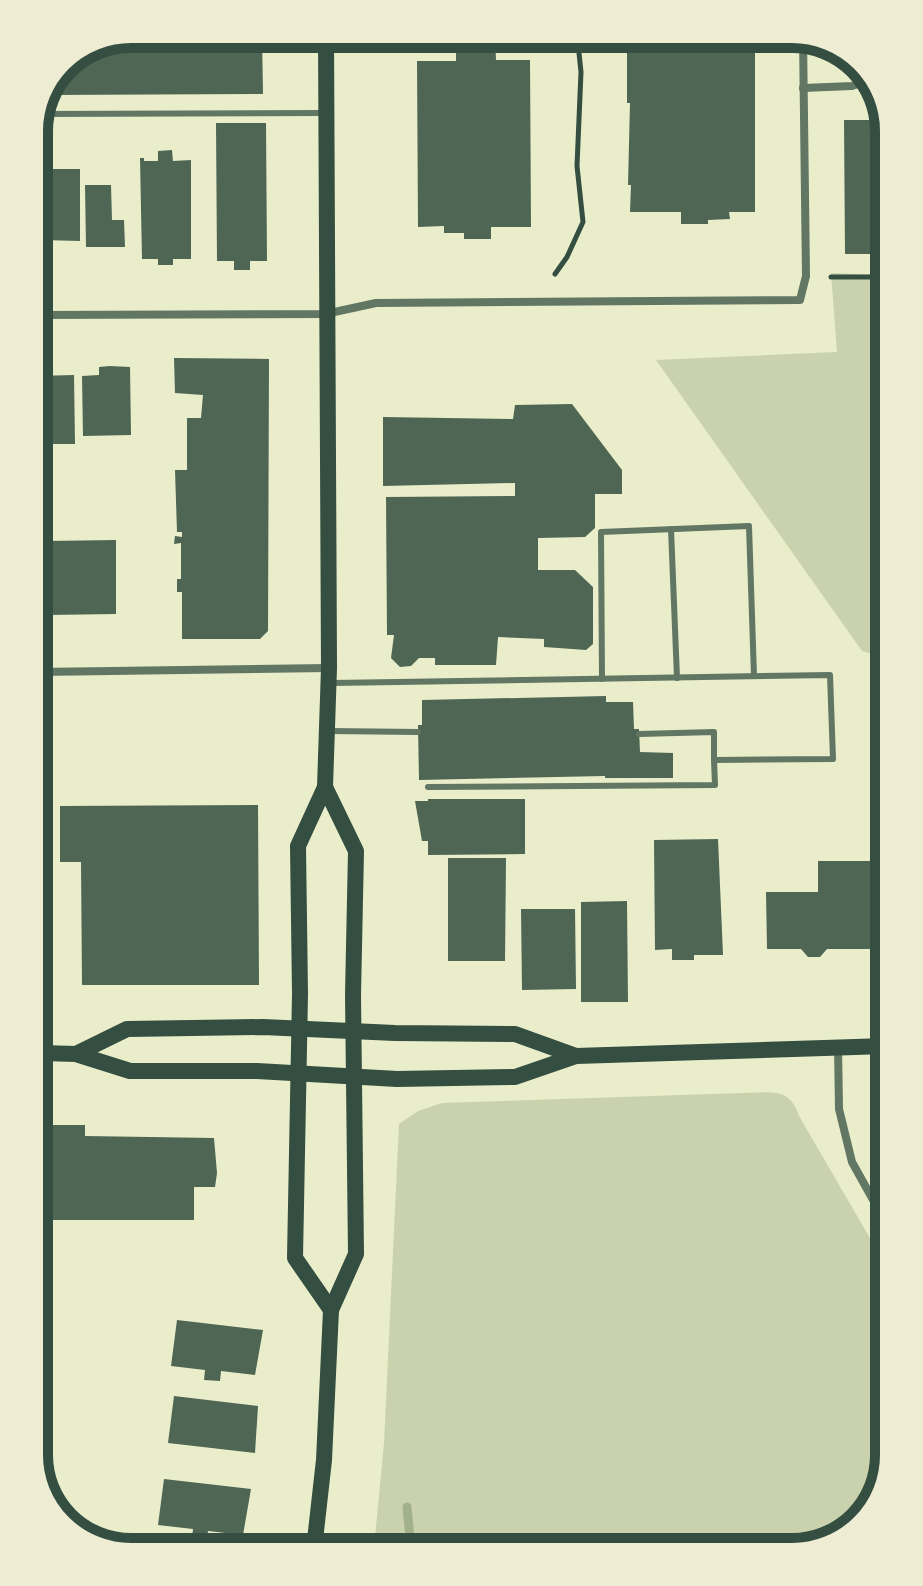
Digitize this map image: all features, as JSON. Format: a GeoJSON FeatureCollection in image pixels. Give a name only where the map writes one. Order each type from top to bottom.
{"type":"FeatureCollection","features":[{"type":"Feature","properties":{"kind":"main road"},"geometry":{"type":"LineString","coordinates":[[326,48],[329,676],[325,787],[298,846],[295,1258],[331,1310]]}},
{"type":"Feature","properties":{"kind":"main road"},"geometry":{"type":"LineString","coordinates":[[315,1538],[324,1460],[331,1310],[356,1254],[356,851],[325,787]]}},
{"type":"Feature","properties":{"kind":"main road"},"geometry":{"type":"LineString","coordinates":[[76,1054],[127,1029],[299,1029],[515,1034],[576,1056]]}},
{"type":"Feature","properties":{"kind":"main road"},"geometry":{"type":"LineString","coordinates":[[48,1053],[76,1054],[130,1071],[298,1073],[397,1079],[515,1077],[576,1056],[875,1046]]}},
{"type":"Feature","properties":{"kind":"street"},"geometry":{"type":"LineString","coordinates":[[48,315],[325,314],[376,303],[800,300],[806,276],[803,49]]}},
{"type":"Feature","properties":{"kind":"street"},"geometry":{"type":"LineString","coordinates":[[803,88],[860,83]]}},
{"type":"Feature","properties":{"kind":"street"},"geometry":{"type":"LineString","coordinates":[[48,672],[329,676]]}},
{"type":"Feature","properties":{"kind":"street"},"geometry":{"type":"LineString","coordinates":[[838,1046],[839,1109],[852,1162],[875,1203]]}},
{"type":"Feature","properties":{"kind":"lane"},"geometry":{"type":"LineString","coordinates":[[50,114],[326,113]]}},
{"type":"Feature","properties":{"kind":"lane"},"geometry":{"type":"LineString","coordinates":[[602,679],[601,532],[749,526],[754,676]]}},
{"type":"Feature","properties":{"kind":"lane"},"geometry":{"type":"LineString","coordinates":[[671,529],[677,678]]}},
{"type":"Feature","properties":{"kind":"lane"},"geometry":{"type":"LineString","coordinates":[[329,676],[602,679],[830,675],[833,759],[714,760]]}},
{"type":"Feature","properties":{"kind":"lane"},"geometry":{"type":"LineString","coordinates":[[327,731],[418,732]]}},
{"type":"Feature","properties":{"kind":"lane"},"geometry":{"type":"LineString","coordinates":[[428,787],[715,785],[714,732],[639,734]]}},
{"type":"Feature","properties":{"kind":"path"},"geometry":{"type":"LineString","coordinates":[[555,274],[567,257],[583,222],[577,166],[581,72],[579,48]]}},
{"type":"Feature","properties":{"kind":"path"},"geometry":{"type":"LineString","coordinates":[[831,277],[875,277]]}},
{"type":"Feature","properties":{"kind":"green space"},"geometry":{"type":"Polygon","coordinates":[[[831,273],[875,275],[875,655],[862,651],[656,360],[837,352],[831,273]]]}},
{"type":"Feature","properties":{"kind":"green space"},"geometry":{"type":"Polygon","coordinates":[[[770,1092],[790,1100],[875,1247],[875,1455],[871,1482],[861,1501],[847,1517],[814,1535],[792,1538],[375,1538],[384,1443],[399,1124],[418,1111],[442,1103],[770,1092]]]}},
{"type":"Feature","properties":{"kind":"building"},"geometry":{"type":"Polygon","coordinates":[[[131,48],[262,48],[263,94],[56,95],[72,72],[85,62],[99,54],[131,48]]]}},
{"type":"Feature","properties":{"kind":"building"},"geometry":{"type":"Polygon","coordinates":[[[441,48],[496,48],[496,60],[530,60],[531,227],[491,227],[491,239],[464,239],[464,233],[444,233],[444,226],[418,227],[417,61],[456,61],[456,51],[441,51],[441,48]]]}},
{"type":"Feature","properties":{"kind":"building"},"geometry":{"type":"Polygon","coordinates":[[[627,48],[755,48],[755,212],[729,212],[730,219],[708,220],[708,224],[681,224],[681,212],[630,212],[630,103],[627,103],[627,48]]]}},
{"type":"Feature","properties":{"kind":"building"},"geometry":{"type":"Polygon","coordinates":[[[844,120],[874,120],[875,254],[845,254],[844,120]]]}},
{"type":"Feature","properties":{"kind":"building"},"geometry":{"type":"Polygon","coordinates":[[[216,123],[266,123],[267,261],[250,261],[250,270],[234,270],[234,261],[217,261],[216,123]]]}},
{"type":"Feature","properties":{"kind":"building"},"geometry":{"type":"Polygon","coordinates":[[[172,150],[173,161],[191,160],[191,259],[173,259],[173,265],[158,265],[158,259],[142,259],[140,158],[158,161],[158,151],[172,150]]]}},
{"type":"Feature","properties":{"kind":"building"},"geometry":{"type":"Polygon","coordinates":[[[48,169],[80,169],[80,241],[48,240],[48,169]]]}},
{"type":"Feature","properties":{"kind":"building"},"geometry":{"type":"Polygon","coordinates":[[[85,185],[111,185],[112,220],[124,220],[125,247],[86,247],[85,185]]]}},
{"type":"Feature","properties":{"kind":"building"},"geometry":{"type":"Polygon","coordinates":[[[174,358],[269,359],[268,631],[260,639],[182,639],[182,592],[177,592],[177,579],[181,579],[181,543],[174,544],[175,536],[182,537],[182,532],[177,532],[175,470],[187,470],[187,418],[201,418],[203,395],[175,393],[174,358]]]}},
{"type":"Feature","properties":{"kind":"building"},"geometry":{"type":"Polygon","coordinates":[[[99,367],[130,367],[131,435],[83,436],[82,376],[99,375],[99,367]]]}},
{"type":"Feature","properties":{"kind":"building"},"geometry":{"type":"Polygon","coordinates":[[[74,375],[75,444],[48,444],[48,376],[74,375]]]}},
{"type":"Feature","properties":{"kind":"building"},"geometry":{"type":"Polygon","coordinates":[[[572,404],[622,470],[622,494],[595,494],[595,528],[585,537],[538,538],[538,570],[575,570],[593,587],[593,644],[586,650],[544,647],[544,639],[498,637],[496,665],[435,665],[435,658],[419,658],[411,666],[400,667],[391,658],[394,635],[387,635],[386,497],[515,496],[515,483],[383,486],[383,417],[513,419],[515,405],[572,404]]]}},
{"type":"Feature","properties":{"kind":"building"},"geometry":{"type":"Polygon","coordinates":[[[116,540],[116,614],[48,615],[48,541],[116,540]]]}},
{"type":"Feature","properties":{"kind":"building"},"geometry":{"type":"Polygon","coordinates":[[[606,696],[606,702],[633,702],[634,729],[639,729],[640,752],[673,753],[673,778],[605,776],[419,780],[418,725],[422,725],[422,700],[606,696]]]}},
{"type":"Feature","properties":{"kind":"building"},"geometry":{"type":"Polygon","coordinates":[[[525,799],[525,854],[428,855],[428,841],[422,841],[415,801],[525,799]]]}},
{"type":"Feature","properties":{"kind":"building"},"geometry":{"type":"Polygon","coordinates":[[[258,805],[259,985],[82,985],[81,862],[60,862],[60,806],[258,805]]]}},
{"type":"Feature","properties":{"kind":"building"},"geometry":{"type":"Polygon","coordinates":[[[718,839],[723,955],[694,955],[694,960],[672,960],[672,949],[655,950],[654,840],[718,839]]]}},
{"type":"Feature","properties":{"kind":"building"},"geometry":{"type":"Polygon","coordinates":[[[448,858],[506,858],[505,961],[448,961],[448,858]]]}},
{"type":"Feature","properties":{"kind":"building"},"geometry":{"type":"Polygon","coordinates":[[[818,861],[875,861],[875,949],[827,949],[820,957],[808,957],[801,949],[767,949],[766,892],[818,892],[818,861]]]}},
{"type":"Feature","properties":{"kind":"building"},"geometry":{"type":"Polygon","coordinates":[[[627,901],[628,1002],[581,1002],[581,902],[627,901]]]}},
{"type":"Feature","properties":{"kind":"building"},"geometry":{"type":"Polygon","coordinates":[[[521,909],[575,909],[576,989],[522,990],[521,909]]]}},
{"type":"Feature","properties":{"kind":"building"},"geometry":{"type":"Polygon","coordinates":[[[48,1125],[85,1125],[85,1136],[214,1138],[215,1187],[194,1187],[194,1220],[48,1220],[48,1125]]]}},
{"type":"Feature","properties":{"kind":"building"},"geometry":{"type":"Polygon","coordinates":[[[177,1320],[263,1330],[255,1375],[221,1371],[220,1381],[204,1380],[205,1370],[171,1366],[177,1320]]]}},
{"type":"Feature","properties":{"kind":"building"},"geometry":{"type":"Polygon","coordinates":[[[174,1396],[258,1406],[255,1453],[168,1443],[174,1396]]]}},
{"type":"Feature","properties":{"kind":"building"},"geometry":{"type":"Polygon","coordinates":[[[164,1479],[251,1489],[243,1535],[208,1531],[207,1538],[192,1538],[193,1529],[158,1525],[164,1479]]]}},
{"type":"Feature","properties":{"kind":"waterway"},"geometry":{"type":"LineString","coordinates":[[407,1507],[410,1538]]}}]}
